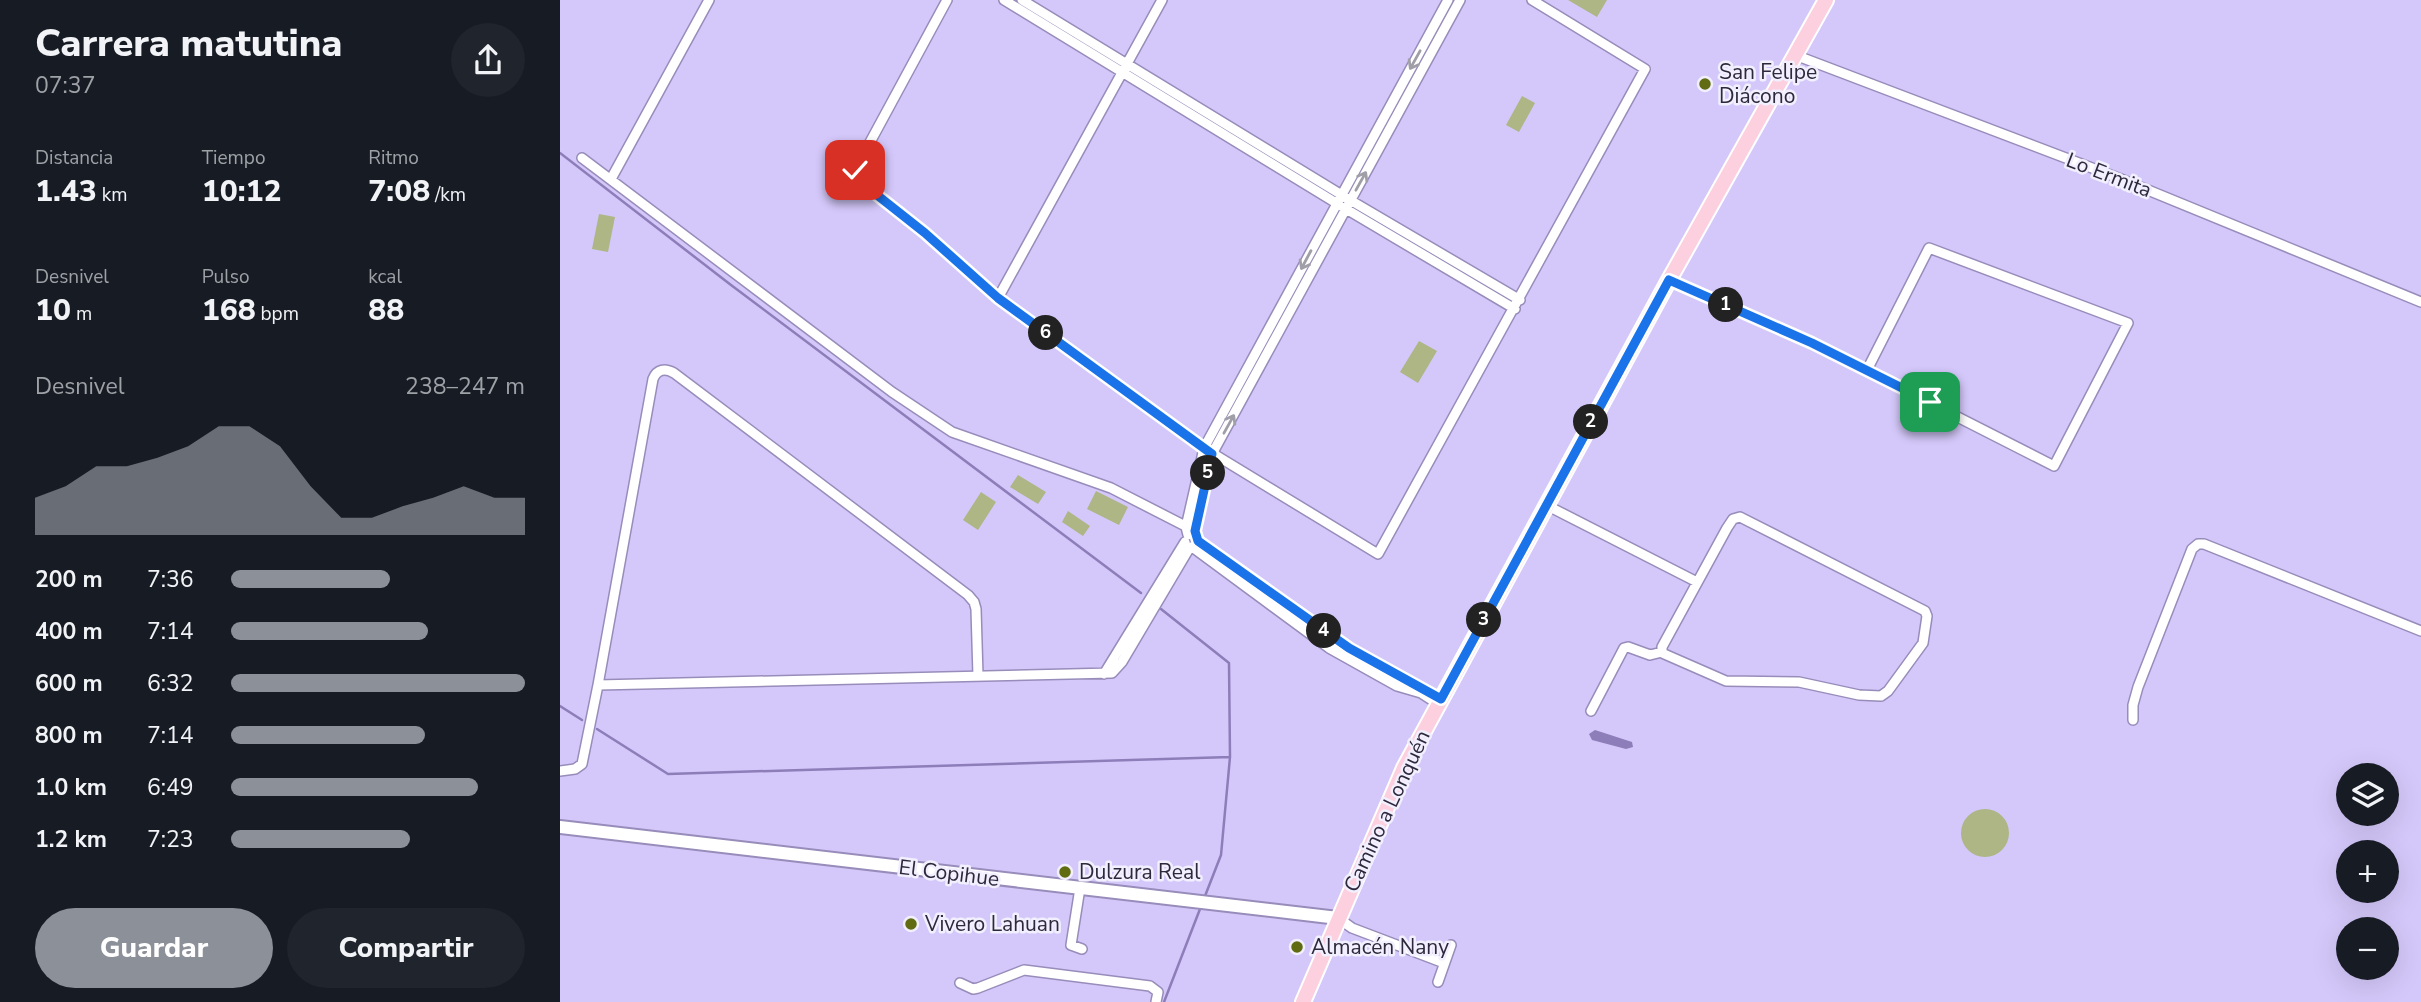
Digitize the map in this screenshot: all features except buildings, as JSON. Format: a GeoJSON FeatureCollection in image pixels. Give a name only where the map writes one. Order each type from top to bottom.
{"type":"FeatureCollection","features":[{"type":"Feature","properties":{"kind":"main road","name":"Camino a Lonquén"},"geometry":{"type":"LineString","coordinates":[[1303,1002],[1398,781],[1669,280],[1826,0]]}},
{"type":"Feature","properties":{"kind":"main road","name":"El Copihue"},"geometry":{"type":"LineString","coordinates":[[560,827],[1338,918]]}},
{"type":"Feature","properties":{"kind":"street"},"geometry":{"type":"LineString","coordinates":[[611,180],[709,0]]}},
{"type":"Feature","properties":{"kind":"street"},"geometry":{"type":"LineString","coordinates":[[947,0],[855,170],[858,180],[925,233],[998,298],[1208,451],[1378,554],[1518,305],[1645,69],[1532,0]]}},
{"type":"Feature","properties":{"kind":"street"},"geometry":{"type":"LineString","coordinates":[[1004,0],[1125,68]]}},
{"type":"Feature","properties":{"kind":"street"},"geometry":{"type":"LineString","coordinates":[[1022,0],[1125,68],[1518,305]]}},
{"type":"Feature","properties":{"kind":"street"},"geometry":{"type":"LineString","coordinates":[[998,298],[1162,0]]}},
{"type":"Feature","properties":{"kind":"street"},"geometry":{"type":"LineString","coordinates":[[1344,202],[1448,0]]}},
{"type":"Feature","properties":{"kind":"street"},"geometry":{"type":"LineString","coordinates":[[598,685],[1104,674],[1116,670],[1191,538],[1208,451],[1344,202],[1460,0]]}},
{"type":"Feature","properties":{"kind":"street","name":"Lo Ermita"},"geometry":{"type":"LineString","coordinates":[[1795,55],[2121,179],[2421,302]]}},
{"type":"Feature","properties":{"kind":"street"},"geometry":{"type":"LineString","coordinates":[[582,158],[891,393],[936,423],[974,440],[1111,488],[1191,538],[1349,648],[1440,702]]}},
{"type":"Feature","properties":{"kind":"street"},"geometry":{"type":"LineString","coordinates":[[1669,280],[1812,343],[2054,466],[2128,323],[1929,248],[1867,370]]}},
{"type":"Feature","properties":{"kind":"street"},"geometry":{"type":"LineString","coordinates":[[560,771],[575,769],[582,764],[653,379],[657,372],[664,369],[674,373],[968,595],[976,609],[978,676]]}},
{"type":"Feature","properties":{"kind":"street"},"geometry":{"type":"LineString","coordinates":[[1546,505],[1697,582]]}},
{"type":"Feature","properties":{"kind":"street"},"geometry":{"type":"LineString","coordinates":[[1740,517],[1922,609],[1927,617],[1925,636],[1920,648],[1888,691],[1875,696],[1799,682],[1726,681],[1662,652],[1662,647],[1730,523],[1740,517]]}},
{"type":"Feature","properties":{"kind":"street"},"geometry":{"type":"LineString","coordinates":[[2133,720],[2133,705],[2138,687],[2192,549],[2198,544],[2204,544],[2421,631]]}},
{"type":"Feature","properties":{"kind":"street"},"geometry":{"type":"LineString","coordinates":[[1591,711],[1623,648],[1629,647],[1650,655],[1662,652]]}},
{"type":"Feature","properties":{"kind":"street"},"geometry":{"type":"LineString","coordinates":[[1080,888],[1071,945],[1082,948]]}},
{"type":"Feature","properties":{"kind":"street"},"geometry":{"type":"LineString","coordinates":[[1338,918],[1352,928],[1444,963]]}},
{"type":"Feature","properties":{"kind":"street"},"geometry":{"type":"LineString","coordinates":[[1438,982],[1451,946]]}},
{"type":"Feature","properties":{"kind":"street"},"geometry":{"type":"LineString","coordinates":[[960,983],[973,989],[978,988],[1024,970],[1150,986],[1158,992],[1156,1002]]}},
{"type":"Feature","properties":{"kind":"green space"},"geometry":{"type":"Polygon","coordinates":[[[1568,0],[1607,0],[1597,17],[1568,0]]]}},
{"type":"Feature","properties":{"kind":"green space"},"geometry":{"type":"Polygon","coordinates":[[[1522,96],[1535,103],[1519,132],[1506,125],[1522,96]]]}},
{"type":"Feature","properties":{"kind":"green space"},"geometry":{"type":"Polygon","coordinates":[[[599,214],[615,217],[608,252],[592,249],[599,214]]]}},
{"type":"Feature","properties":{"kind":"green space"},"geometry":{"type":"Polygon","coordinates":[[[1419,341],[1437,351],[1418,383],[1400,372],[1419,341]]]}},
{"type":"Feature","properties":{"kind":"green space"},"geometry":{"type":"Polygon","coordinates":[[[1018,475],[1046,492],[1038,504],[1010,487],[1018,475]]]}},
{"type":"Feature","properties":{"kind":"green space"},"geometry":{"type":"Polygon","coordinates":[[[1096,491],[1128,507],[1119,525],[1087,509],[1096,491]]]}},
{"type":"Feature","properties":{"kind":"green space"},"geometry":{"type":"Polygon","coordinates":[[[981,492],[996,502],[978,530],[963,520],[981,492]]]}},
{"type":"Feature","properties":{"kind":"green space"},"geometry":{"type":"Polygon","coordinates":[[[1068,511],[1090,526],[1083,536],[1062,522],[1068,511]]]}},
{"type":"Feature","properties":{"kind":"green space"},"geometry":{"type":"Polygon","coordinates":[[[1985,809],[2002,816],[2009,833],[2002,850],[1985,857],[1968,850],[1961,833],[1968,816],[1985,809]]]}},
{"type":"Feature","properties":{"kind":"shaded area"},"geometry":{"type":"Polygon","coordinates":[[[1595,730],[1632,742],[1633,747],[1626,749],[1592,740],[1589,734],[1595,730]]]}},
{"type":"Feature","properties":{"kind":"waterway"},"geometry":{"type":"LineString","coordinates":[[560,153],[1141,593]]}},
{"type":"Feature","properties":{"kind":"waterway"},"geometry":{"type":"LineString","coordinates":[[1161,609],[1229,663],[1230,757],[1221,855],[1205,896]]}},
{"type":"Feature","properties":{"kind":"waterway"},"geometry":{"type":"LineString","coordinates":[[560,706],[582,720]]}},
{"type":"Feature","properties":{"kind":"waterway"},"geometry":{"type":"LineString","coordinates":[[597,729],[668,774],[1230,757]]}},
{"type":"Feature","properties":{"kind":"waterway"},"geometry":{"type":"LineString","coordinates":[[1164,1002],[1200,909]]}},
{"type":"Feature","properties":{"kind":"place","name":"San Felipe Diácono"},"geometry":{"type":"Point","coordinates":[1705,84]}},
{"type":"Feature","properties":{"kind":"place","name":"Dulzura Real"},"geometry":{"type":"Point","coordinates":[1065,872]}},
{"type":"Feature","properties":{"kind":"place","name":"Vivero Lahuan"},"geometry":{"type":"Point","coordinates":[911,924]}},
{"type":"Feature","properties":{"kind":"place","name":"Almacén Nany"},"geometry":{"type":"Point","coordinates":[1297,947]}},
{"type":"Feature","properties":{"kind":"route"},"geometry":{"type":"LineString","coordinates":[[855,170],[858,180],[925,233],[998,298],[1212,454],[1195,531],[1198,541],[1349,648],[1441,699],[1669,280],[1812,343],[1930,402]]}}]}
